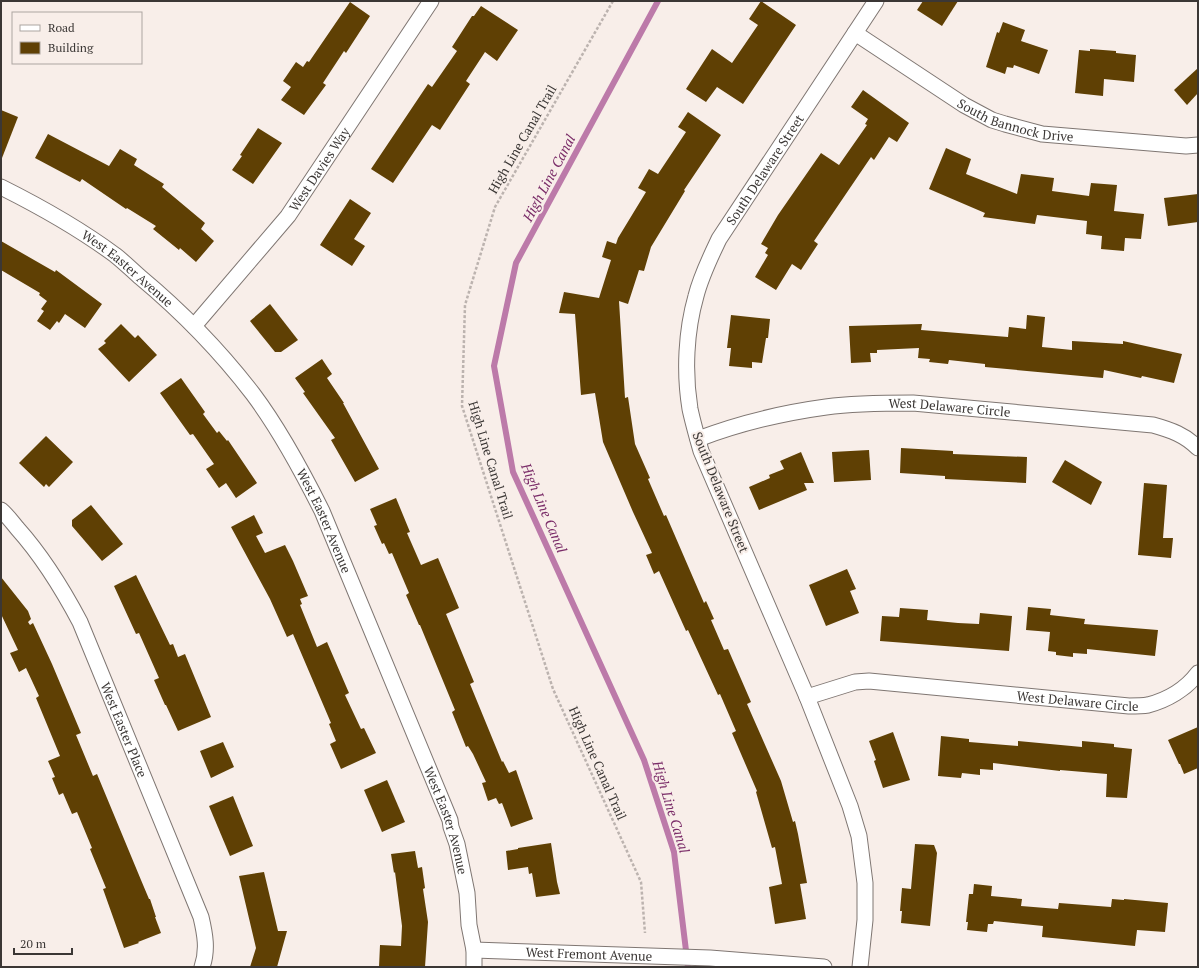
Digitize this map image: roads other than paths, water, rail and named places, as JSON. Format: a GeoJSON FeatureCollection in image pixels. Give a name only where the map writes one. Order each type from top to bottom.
{"type":"FeatureCollection","features":[{"type":"Feature","properties":{"kind":"street","name":"West Davies Way"},"geometry":{"type":"LineString","coordinates":[[194,326],[288,216],[431,1]]}},
{"type":"Feature","properties":{"kind":"street","name":"South Delaware Street"},"geometry":{"type":"LineString","coordinates":[[860,967],[864,920],[865,883],[859,836],[850,806],[807,697],[701,450],[690,409],[686,365],[690,327],[696,296],[704,272],[719,239],[876,1]]}},
{"type":"Feature","properties":{"kind":"street","name":"South Bannock Drive"},"geometry":{"type":"LineString","coordinates":[[855,33],[964,105],[992,120],[1042,134],[1186,146],[1198,145]]}},
{"type":"Feature","properties":{"kind":"street","name":"West Easter Avenue"},"geometry":{"type":"LineString","coordinates":[[1,187],[36,205],[115,255],[169,301],[218,352],[253,395],[273,423],[302,472],[322,511],[450,820],[457,844],[467,894],[469,925],[474,950],[474,967]]}},
{"type":"Feature","properties":{"kind":"street","name":"West Delaware Circle"},"geometry":{"type":"LineString","coordinates":[[698,439],[724,429],[771,416],[828,406],[875,403],[912,403],[1153,425],[1171,430],[1191,441],[1198,448]]}},
{"type":"Feature","properties":{"kind":"street","name":"West Easter Place"},"geometry":{"type":"LineString","coordinates":[[1,510],[31,544],[49,568],[80,622],[201,917],[205,932],[206,949],[202,967]]}},
{"type":"Feature","properties":{"kind":"street","name":"West Delaware Circle"},"geometry":{"type":"LineString","coordinates":[[807,697],[855,682],[869,681],[1129,706],[1147,705],[1168,698],[1194,679],[1198,673]]}},
{"type":"Feature","properties":{"kind":"street","name":"West Fremont Avenue"},"geometry":{"type":"LineString","coordinates":[[474,950],[669,956],[824,967]]}},
{"type":"Feature","properties":{"kind":"waterway","name":"High Line Canal"},"geometry":{"type":"LineString","coordinates":[[658,1],[516,263],[494,366],[513,472],[644,760],[674,852],[688,967]]}}]}
